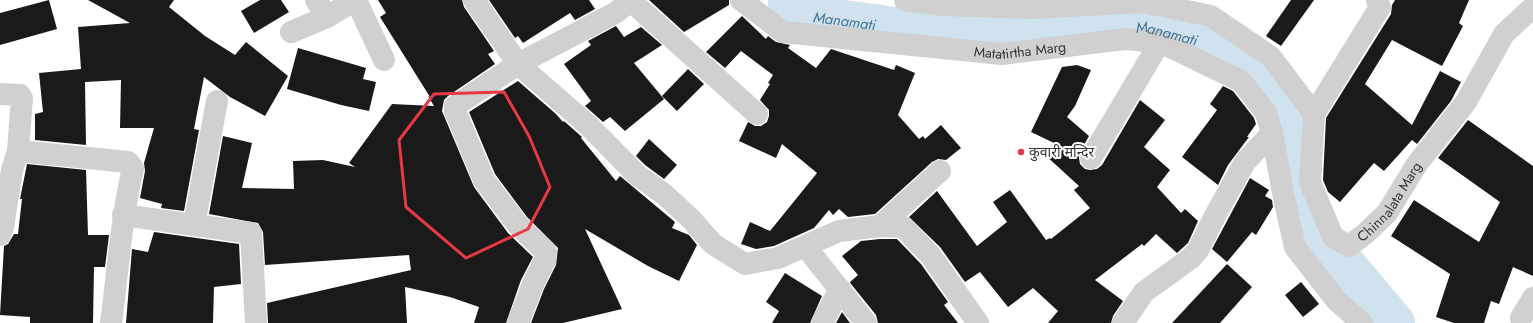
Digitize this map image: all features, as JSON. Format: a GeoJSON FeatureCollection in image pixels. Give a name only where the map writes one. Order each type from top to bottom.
{"type":"FeatureCollection","features":[{"type":"Feature","properties":{"kind":"street"},"geometry":{"type":"LineString","coordinates":[[290,32],[322,9],[356,0],[384,60]]}},
{"type":"Feature","properties":{"kind":"street"},"geometry":{"type":"LineString","coordinates":[[474,0],[518,64],[588,125],[637,175],[665,195],[691,219],[712,244],[745,264],[778,258],[806,247],[839,230],[880,226],[903,227],[931,256],[978,323]]}},
{"type":"Feature","properties":{"kind":"street","name":"Matatirtha Marg"},"geometry":{"type":"LineString","coordinates":[[741,0],[783,32],[799,34],[1002,54],[1125,39],[1160,42],[1241,81],[1266,113],[1272,133],[1295,247],[1336,300],[1362,323]]}},
{"type":"Feature","properties":{"kind":"street"},"geometry":{"type":"LineString","coordinates":[[905,0],[943,5],[1030,8],[1143,2],[1212,16],[1272,57],[1314,114]]}},
{"type":"Feature","properties":{"kind":"street","name":"Chinnalata Marg"},"geometry":{"type":"LineString","coordinates":[[1377,0],[1380,7],[1314,114],[1310,182],[1333,238],[1349,246],[1366,233],[1387,213],[1417,164],[1466,102],[1504,34],[1533,7]]}},
{"type":"Feature","properties":{"kind":"street"},"geometry":{"type":"LineString","coordinates":[[518,323],[532,284],[545,260],[546,252],[518,225],[484,180],[455,111],[455,106],[518,64],[621,4],[757,114]]}},
{"type":"Feature","properties":{"kind":"street"},"geometry":{"type":"LineString","coordinates":[[1091,158],[1160,42]]}},
{"type":"Feature","properties":{"kind":"street"},"geometry":{"type":"LineString","coordinates":[[0,94],[20,95],[22,98],[18,151],[12,170],[3,227],[0,235]]}},
{"type":"Feature","properties":{"kind":"street"},"geometry":{"type":"LineString","coordinates":[[194,225],[217,101]]}},
{"type":"Feature","properties":{"kind":"street"},"geometry":{"type":"LineString","coordinates":[[1123,323],[1144,292],[1191,258],[1198,250],[1245,162],[1272,133]]}},
{"type":"Feature","properties":{"kind":"street"},"geometry":{"type":"LineString","coordinates":[[18,151],[128,162],[133,168],[123,215],[118,272],[111,323]]}},
{"type":"Feature","properties":{"kind":"street"},"geometry":{"type":"LineString","coordinates":[[880,226],[940,171]]}},
{"type":"Feature","properties":{"kind":"street"},"geometry":{"type":"LineString","coordinates":[[123,215],[251,233],[256,323]]}},
{"type":"Feature","properties":{"kind":"street"},"geometry":{"type":"LineString","coordinates":[[806,247],[866,323]]}},
{"type":"Feature","properties":{"kind":"street"},"geometry":{"type":"LineString","coordinates":[[822,323],[840,289]]}},
{"type":"Feature","properties":{"kind":"street"},"geometry":{"type":"LineString","coordinates":[[1521,318],[1533,298]]}},
{"type":"Feature","properties":{"kind":"highlighted area"},"geometry":{"type":"Polygon","coordinates":[[[504,92],[529,136],[550,187],[528,229],[466,258],[406,207],[399,140],[434,94],[504,92]]]}},
{"type":"Feature","properties":{"kind":"building"},"geometry":{"type":"Polygon","coordinates":[[[49,0],[57,29],[0,45],[0,13],[49,0]]]}},
{"type":"Feature","properties":{"kind":"building"},"geometry":{"type":"Polygon","coordinates":[[[88,0],[174,0],[169,7],[205,36],[235,55],[246,42],[288,76],[265,116],[230,97],[204,77],[194,129],[199,130],[184,211],[161,208],[162,204],[140,198],[145,171],[144,163],[154,128],[120,128],[121,80],[85,82],[86,145],[35,140],[35,114],[43,112],[39,73],[81,69],[78,27],[130,23],[88,0]]]}},
{"type":"Feature","properties":{"kind":"building"},"geometry":{"type":"Polygon","coordinates":[[[260,0],[281,0],[289,12],[254,33],[241,11],[260,0]]]}},
{"type":"Feature","properties":{"kind":"building"},"geometry":{"type":"Polygon","coordinates":[[[378,0],[462,0],[464,7],[494,51],[488,54],[495,64],[448,96],[444,100],[442,111],[474,187],[508,233],[533,257],[521,280],[506,323],[474,323],[479,307],[450,297],[405,287],[407,323],[268,323],[267,303],[411,270],[409,255],[265,265],[263,232],[258,223],[209,214],[223,136],[252,143],[242,188],[294,189],[293,161],[323,160],[355,167],[349,163],[392,104],[434,106],[428,96],[430,97],[380,17],[386,13],[378,0]]]}},
{"type":"Feature","properties":{"kind":"building"},"geometry":{"type":"Polygon","coordinates":[[[489,0],[589,0],[595,9],[575,20],[570,13],[523,43],[518,36],[515,38],[489,0]]]}},
{"type":"Feature","properties":{"kind":"building"},"geometry":{"type":"Polygon","coordinates":[[[649,0],[729,0],[729,5],[684,32],[649,0]]]}},
{"type":"Feature","properties":{"kind":"building"},"geometry":{"type":"Polygon","coordinates":[[[1291,0],[1314,0],[1281,46],[1266,36],[1291,0]]]}},
{"type":"Feature","properties":{"kind":"building"},"geometry":{"type":"Polygon","coordinates":[[[1395,0],[1469,0],[1459,23],[1463,26],[1442,66],[1392,40],[1365,84],[1412,125],[1440,71],[1461,82],[1451,101],[1417,144],[1412,140],[1384,171],[1374,163],[1340,202],[1328,192],[1323,180],[1326,118],[1391,14],[1392,5],[1395,0]]]}},
{"type":"Feature","properties":{"kind":"building"},"geometry":{"type":"Polygon","coordinates":[[[742,16],[766,39],[768,36],[776,42],[790,45],[788,48],[816,68],[831,49],[894,70],[896,65],[915,73],[898,115],[919,139],[923,136],[925,139],[941,125],[961,148],[946,160],[938,159],[932,162],[875,214],[848,217],[839,209],[833,215],[829,210],[814,228],[774,246],[756,249],[741,244],[750,222],[770,231],[817,173],[782,144],[776,158],[739,141],[748,122],[755,126],[761,126],[767,122],[769,110],[760,100],[770,84],[768,83],[773,75],[741,51],[725,68],[706,52],[742,16]]]}},
{"type":"Feature","properties":{"kind":"building"},"geometry":{"type":"Polygon","coordinates":[[[616,26],[624,37],[641,27],[662,45],[634,63],[664,99],[625,131],[610,117],[603,122],[585,106],[591,101],[564,64],[591,45],[588,41],[616,26]]]}},
{"type":"Feature","properties":{"kind":"building"},"geometry":{"type":"Polygon","coordinates":[[[298,48],[366,68],[363,79],[376,82],[369,111],[341,105],[287,89],[298,48]]]}},
{"type":"Feature","properties":{"kind":"building"},"geometry":{"type":"Polygon","coordinates":[[[1077,65],[1091,70],[1075,106],[1067,117],[1089,136],[1080,152],[1080,164],[1085,169],[1090,170],[1097,169],[1102,165],[1140,100],[1165,120],[1144,147],[1170,170],[1157,187],[1181,213],[1185,209],[1198,221],[1188,243],[1177,253],[1156,234],[1144,246],[1142,244],[1095,280],[1123,301],[1113,316],[1111,323],[1048,323],[1058,311],[1033,288],[1008,307],[980,272],[965,282],[940,247],[909,217],[937,191],[977,246],[1007,222],[993,202],[1010,190],[1046,240],[1051,239],[1090,208],[1074,190],[1079,186],[1044,154],[1054,143],[1031,132],[1062,67],[1077,65]]]}},
{"type":"Feature","properties":{"kind":"building"},"geometry":{"type":"Polygon","coordinates":[[[688,69],[704,84],[677,111],[662,96],[688,69]]]}},
{"type":"Feature","properties":{"kind":"building"},"geometry":{"type":"Polygon","coordinates":[[[518,81],[563,122],[564,121],[582,137],[581,138],[616,181],[620,176],[675,222],[672,228],[689,235],[697,245],[679,281],[648,266],[585,229],[622,309],[563,323],[531,323],[544,289],[556,265],[558,248],[527,217],[495,174],[469,112],[518,81]]]}},
{"type":"Feature","properties":{"kind":"building"},"geometry":{"type":"Polygon","coordinates":[[[1223,86],[1233,91],[1254,118],[1256,124],[1247,137],[1249,137],[1228,165],[1218,185],[1182,157],[1217,110],[1210,104],[1223,86]]]}},
{"type":"Feature","properties":{"kind":"building"},"geometry":{"type":"Polygon","coordinates":[[[1468,120],[1533,166],[1533,276],[1513,267],[1499,304],[1491,301],[1484,323],[1454,323],[1436,317],[1450,274],[1391,236],[1414,200],[1479,242],[1500,202],[1438,158],[1468,120]]]}},
{"type":"Feature","properties":{"kind":"building"},"geometry":{"type":"Polygon","coordinates":[[[649,139],[677,165],[664,179],[645,165],[636,156],[649,139]]]}},
{"type":"Feature","properties":{"kind":"building"},"geometry":{"type":"Polygon","coordinates":[[[27,164],[86,170],[88,235],[109,235],[105,267],[94,267],[93,323],[30,323],[30,317],[0,315],[4,246],[8,244],[14,234],[18,234],[22,199],[20,199],[27,164]]]}},
{"type":"Feature","properties":{"kind":"building"},"geometry":{"type":"Polygon","coordinates":[[[1250,178],[1269,190],[1265,196],[1272,200],[1273,207],[1256,235],[1252,232],[1227,262],[1212,249],[1250,178]]]}},
{"type":"Feature","properties":{"kind":"building"},"geometry":{"type":"Polygon","coordinates":[[[154,232],[239,244],[241,284],[214,287],[213,323],[126,323],[132,249],[148,252],[154,232]]]}},
{"type":"Feature","properties":{"kind":"building"},"geometry":{"type":"Polygon","coordinates":[[[897,239],[921,264],[948,302],[944,305],[958,323],[878,323],[876,315],[851,284],[850,282],[858,275],[842,256],[861,241],[897,239]]]}},
{"type":"Feature","properties":{"kind":"building"},"geometry":{"type":"Polygon","coordinates":[[[1227,264],[1252,287],[1220,323],[1172,323],[1227,264]]]}},
{"type":"Feature","properties":{"kind":"building"},"geometry":{"type":"Polygon","coordinates":[[[785,273],[822,296],[810,323],[772,323],[779,311],[766,302],[785,273]]]}},
{"type":"Feature","properties":{"kind":"building"},"geometry":{"type":"Polygon","coordinates":[[[1301,282],[1319,304],[1303,317],[1285,295],[1301,282]]]}},
{"type":"Feature","properties":{"kind":"building"},"geometry":{"type":"Polygon","coordinates":[[[842,312],[850,323],[836,323],[842,312]]]}},
{"type":"Feature","properties":{"kind":"waterway","name":"Manamati"},"geometry":{"type":"LineString","coordinates":[[789,0],[790,14],[912,30],[1040,36],[1144,27],[1217,46],[1267,83],[1290,124],[1299,184],[1317,232],[1394,323]]}},
{"type":"Feature","properties":{"kind":"place","name":"कुवारी मन्दिर"},"geometry":{"type":"Point","coordinates":[1021,152]}}]}
